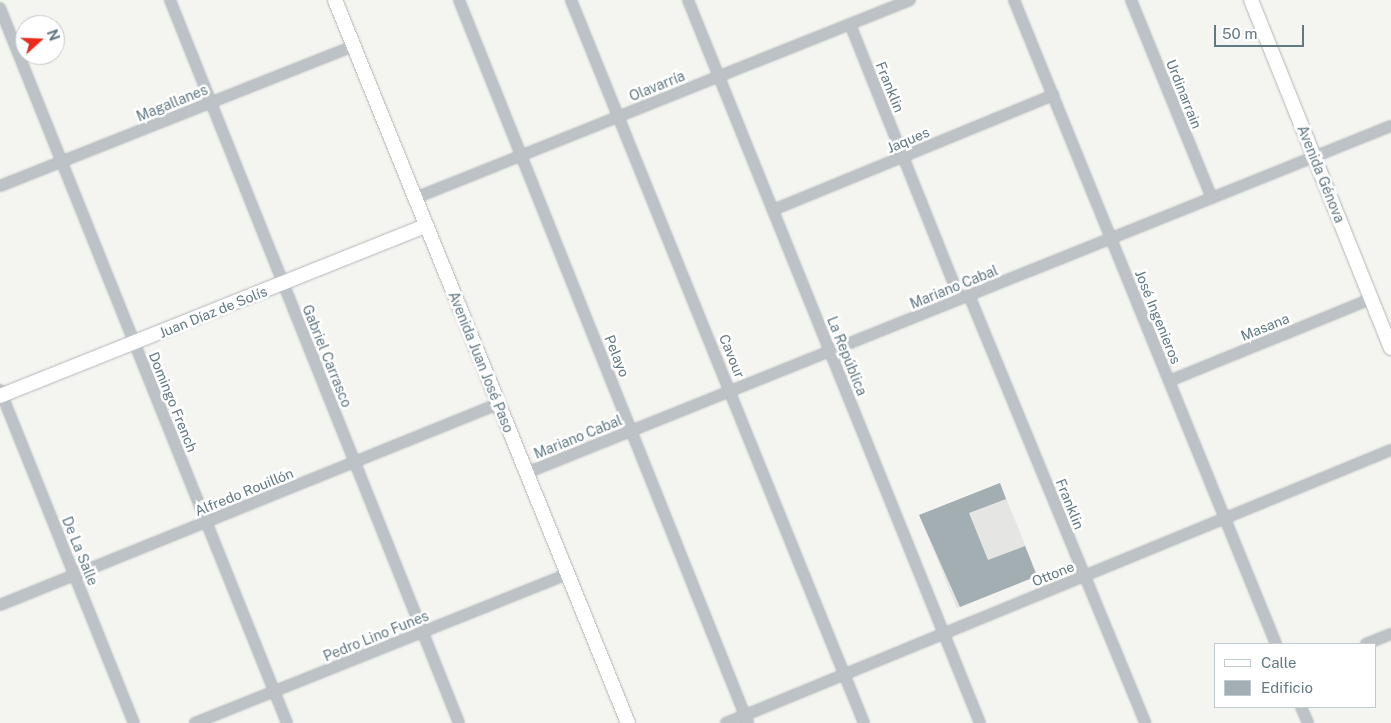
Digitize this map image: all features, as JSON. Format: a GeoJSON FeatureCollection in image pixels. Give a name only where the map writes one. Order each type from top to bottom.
{"type":"FeatureCollection","features":[{"type":"Feature","properties":{"kind":"main road","name":"Avenida Juan José Paso"},"geometry":{"type":"LineString","coordinates":[[335,0],[628,723]]}},
{"type":"Feature","properties":{"kind":"main road","name":"Avenida Génova"},"geometry":{"type":"LineString","coordinates":[[1251,0],[1391,348]]}},
{"type":"Feature","properties":{"kind":"main road","name":"Juan Díaz de Solís"},"geometry":{"type":"LineString","coordinates":[[1,394],[426,226]]}},
{"type":"Feature","properties":{"kind":"street","name":"Gabriel Carrasco"},"geometry":{"type":"LineString","coordinates":[[170,0],[459,723]]}},
{"type":"Feature","properties":{"kind":"street","name":"Pelayo"},"geometry":{"type":"LineString","coordinates":[[459,0],[523,155],[746,719]]}},
{"type":"Feature","properties":{"kind":"street","name":"Cavour"},"geometry":{"type":"LineString","coordinates":[[571,0],[864,723]]}},
{"type":"Feature","properties":{"kind":"street","name":"La República"},"geometry":{"type":"LineString","coordinates":[[688,0],[980,723]]}},
{"type":"Feature","properties":{"kind":"street","name":"Olavarría"},"geometry":{"type":"LineString","coordinates":[[415,198],[910,0]]}},
{"type":"Feature","properties":{"kind":"street","name":"José Ingenieros"},"geometry":{"type":"LineString","coordinates":[[1014,0],[1276,643]]}},
{"type":"Feature","properties":{"kind":"street","name":"Urdinarrain"},"geometry":{"type":"LineString","coordinates":[[1131,0],[1212,198]]}},
{"type":"Feature","properties":{"kind":"street","name":"Domingo French"},"geometry":{"type":"LineString","coordinates":[[0,8],[287,723]]}},
{"type":"Feature","properties":{"kind":"street","name":"Franklin"},"geometry":{"type":"LineString","coordinates":[[850,24],[903,157],[1084,576],[1145,723]]}},
{"type":"Feature","properties":{"kind":"street","name":"Magallanes"},"geometry":{"type":"LineString","coordinates":[[0,186],[354,46]]}},
{"type":"Feature","properties":{"kind":"street","name":"Jaques"},"geometry":{"type":"LineString","coordinates":[[773,210],[1053,94]]}},
{"type":"Feature","properties":{"kind":"street","name":"Mariano Cabal"},"geometry":{"type":"LineString","coordinates":[[526,473],[1391,126]]}},
{"type":"Feature","properties":{"kind":"street","name":"Masana"},"geometry":{"type":"LineString","coordinates":[[1169,381],[1371,299]]}},
{"type":"Feature","properties":{"kind":"street","name":"De La Salle"},"geometry":{"type":"LineString","coordinates":[[1,394],[134,723]]}},
{"type":"Feature","properties":{"kind":"street","name":"Alfredo Rouillón"},"geometry":{"type":"LineString","coordinates":[[0,605],[498,404]]}},
{"type":"Feature","properties":{"kind":"street","name":"Ottone"},"geometry":{"type":"LineString","coordinates":[[726,723],[746,719],[844,674],[1391,450]]}},
{"type":"Feature","properties":{"kind":"street","name":"Pedro Lino Funes"},"geometry":{"type":"LineString","coordinates":[[195,723],[567,574]]}},
{"type":"Feature","properties":{"kind":"street"},"geometry":{"type":"LineString","coordinates":[[1368,643],[1391,634]]}},
{"type":"Feature","properties":{"kind":"street"},"geometry":{"type":"LineString","coordinates":[[1302,708],[1308,723]]}},
{"type":"Feature","properties":{"kind":"shaded area"},"geometry":{"type":"Polygon","coordinates":[[[1000,483],[1037,576],[957,608],[919,516],[1000,483]]]}},
{"type":"Feature","properties":{"kind":"building"},"geometry":{"type":"Polygon","coordinates":[[[1000,483],[1006,499],[969,513],[988,560],[1025,546],[1037,576],[960,607],[919,515],[1000,483]]]}}]}
